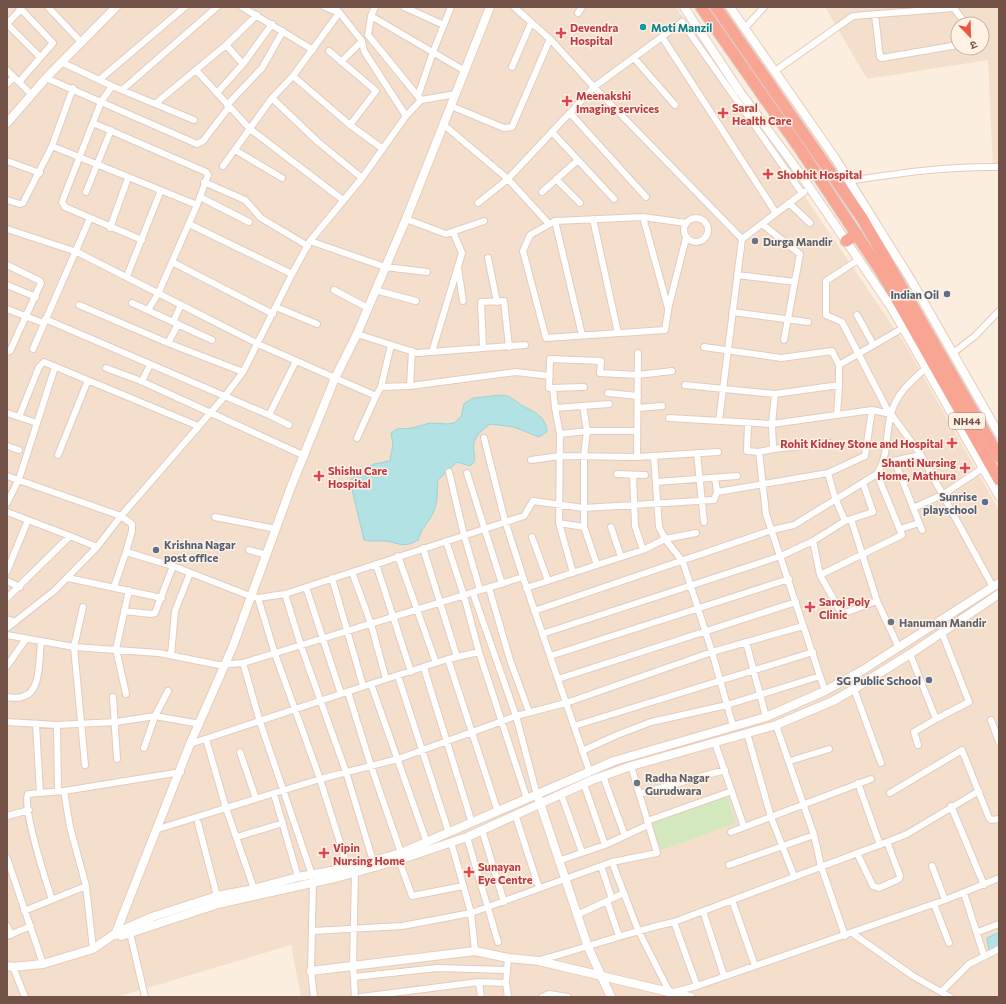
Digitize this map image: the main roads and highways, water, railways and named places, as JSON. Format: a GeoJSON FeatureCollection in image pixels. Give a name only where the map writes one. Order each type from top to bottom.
{"type":"FeatureCollection","features":[{"type":"Feature","properties":{"kind":"highway","name":"NH44"},"geometry":{"type":"LineString","coordinates":[[701,7],[857,234],[939,360],[999,457]]}},
{"type":"Feature","properties":{"kind":"highway","name":"NH44"},"geometry":{"type":"LineString","coordinates":[[716,7],[866,216],[999,480]]}},
{"type":"Feature","properties":{"kind":"highway"},"geometry":{"type":"LineString","coordinates":[[846,241],[857,234]]}},
{"type":"Feature","properties":{"kind":"water"},"geometry":{"type":"Polygon","coordinates":[[[502,395],[511,398],[541,417],[546,426],[547,432],[539,437],[514,427],[490,424],[476,437],[474,443],[475,459],[473,464],[470,466],[457,462],[438,480],[437,498],[434,511],[422,530],[418,540],[402,545],[387,541],[364,540],[350,481],[357,472],[374,464],[390,461],[393,444],[391,433],[397,429],[412,428],[430,423],[454,423],[461,417],[464,404],[473,398],[502,395]]]}},
{"type":"Feature","properties":{"kind":"water"},"geometry":{"type":"Polygon","coordinates":[[[999,932],[999,947],[989,951],[987,938],[999,932]]]}},
{"type":"Feature","properties":{"kind":"place","name":"Moti Manzil"},"geometry":{"type":"Point","coordinates":[643,27]}},
{"type":"Feature","properties":{"kind":"place","name":"Devendra Hospital"},"geometry":{"type":"Point","coordinates":[561,33]}},
{"type":"Feature","properties":{"kind":"place","name":"Meenakshi Imaging services"},"geometry":{"type":"Point","coordinates":[567,101]}},
{"type":"Feature","properties":{"kind":"place","name":"Saral Health Care"},"geometry":{"type":"Point","coordinates":[723,113]}},
{"type":"Feature","properties":{"kind":"place","name":"Shobhit Hospital"},"geometry":{"type":"Point","coordinates":[768,174]}},
{"type":"Feature","properties":{"kind":"place","name":"Durga Mandir"},"geometry":{"type":"Point","coordinates":[755,241]}},
{"type":"Feature","properties":{"kind":"place","name":"Indian Oil"},"geometry":{"type":"Point","coordinates":[947,294]}},
{"type":"Feature","properties":{"kind":"place","name":"Rohit Kidney Stone and Hospital"},"geometry":{"type":"Point","coordinates":[952,443]}},
{"type":"Feature","properties":{"kind":"place","name":"Shanti Nursing Home, Mathura"},"geometry":{"type":"Point","coordinates":[965,468]}},
{"type":"Feature","properties":{"kind":"place","name":"Shishu Care Hospital"},"geometry":{"type":"Point","coordinates":[319,476]}},
{"type":"Feature","properties":{"kind":"place","name":"Sunrise playschool"},"geometry":{"type":"Point","coordinates":[985,502]}},
{"type":"Feature","properties":{"kind":"place","name":"Krishna Nagar post office"},"geometry":{"type":"Point","coordinates":[156,550]}},
{"type":"Feature","properties":{"kind":"place","name":"Saroj Poly Clinic"},"geometry":{"type":"Point","coordinates":[810,607]}},
{"type":"Feature","properties":{"kind":"place","name":"Hanuman Mandir"},"geometry":{"type":"Point","coordinates":[891,622]}},
{"type":"Feature","properties":{"kind":"place","name":"SG Public School"},"geometry":{"type":"Point","coordinates":[929,680]}},
{"type":"Feature","properties":{"kind":"place","name":"Radha Nagar Gurudwara"},"geometry":{"type":"Point","coordinates":[637,783]}},
{"type":"Feature","properties":{"kind":"place","name":"Vipin Nursing Home"},"geometry":{"type":"Point","coordinates":[324,853]}},
{"type":"Feature","properties":{"kind":"place","name":"Sunayan Eye Centre"},"geometry":{"type":"Point","coordinates":[469,872]}}]}
